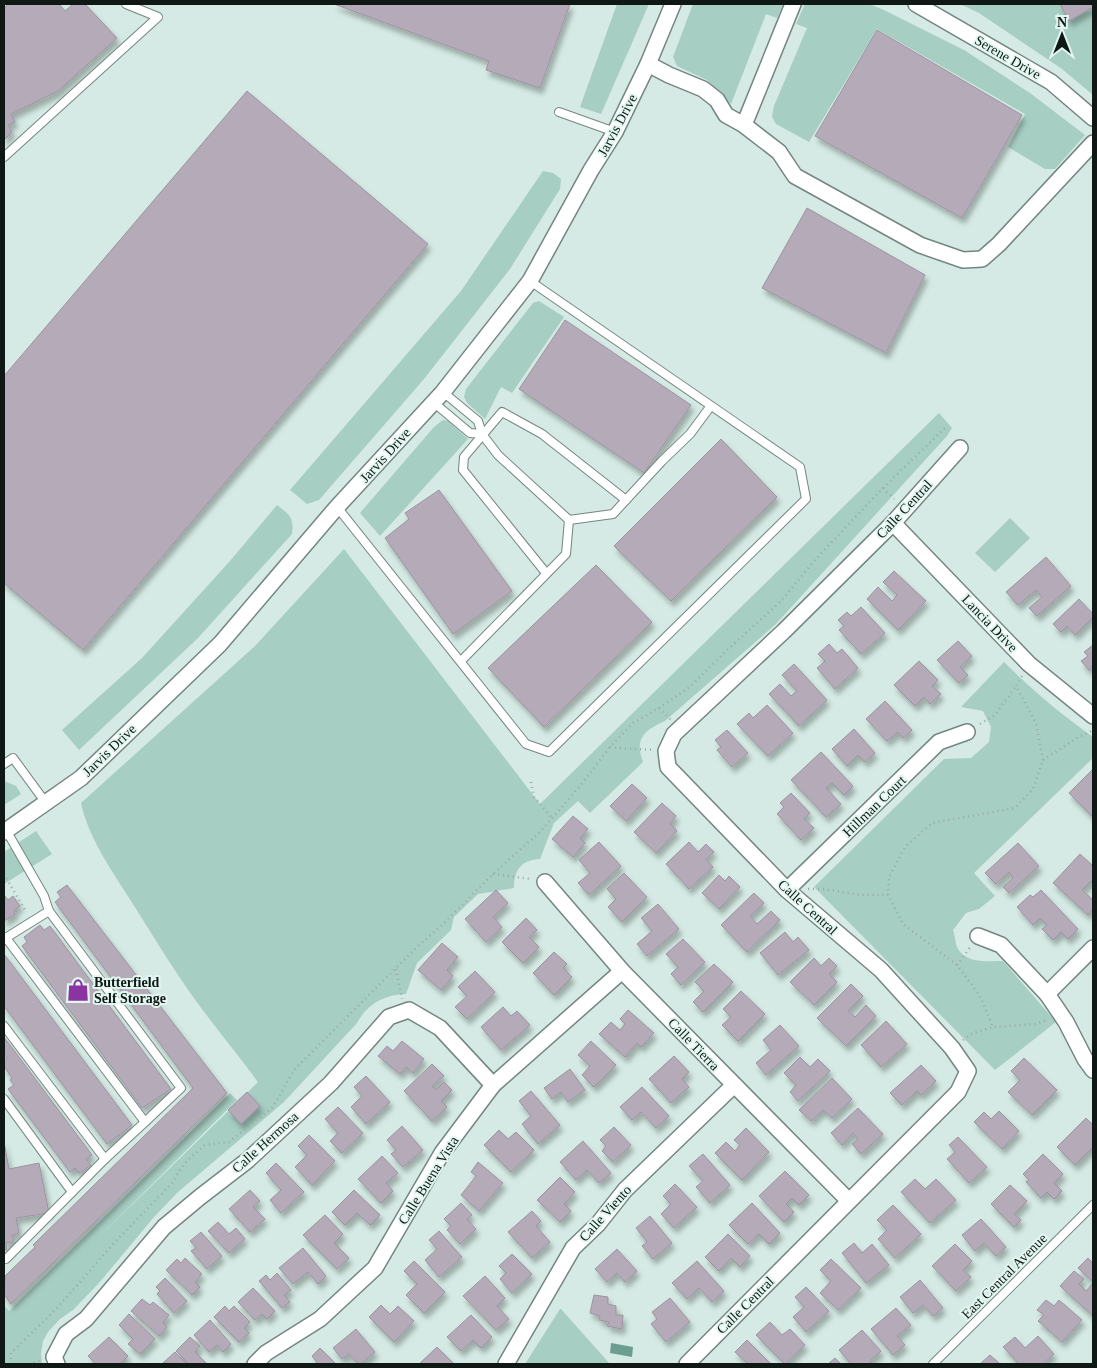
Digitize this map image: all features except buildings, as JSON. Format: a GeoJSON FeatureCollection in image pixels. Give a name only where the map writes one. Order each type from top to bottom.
{"type":"FeatureCollection","features":[{"type":"Feature","properties":{"kind":"street","name":"Jarvis Drive"},"geometry":{"type":"LineString","coordinates":[[5,831],[81,778],[220,644],[337,507],[438,397],[530,282],[591,170],[614,132],[648,64],[672,4]]}},
{"type":"Feature","properties":{"kind":"street"},"geometry":{"type":"LineString","coordinates":[[744,126],[793,4]]}},
{"type":"Feature","properties":{"kind":"street","name":"Serene Drive"},"geometry":{"type":"LineString","coordinates":[[916,4],[1051,82],[1093,118]]}},
{"type":"Feature","properties":{"kind":"street"},"geometry":{"type":"LineString","coordinates":[[648,64],[703,89],[717,100],[726,115],[779,152],[795,176],[920,245],[962,260],[982,259],[988,254],[1093,143]]}},
{"type":"Feature","properties":{"kind":"street","name":"Calle Central"},"geometry":{"type":"LineString","coordinates":[[687,1364],[958,1092],[968,1070],[952,1048],[881,970],[787,890],[668,767],[666,751],[674,734],[784,631],[893,523],[960,448]]}},
{"type":"Feature","properties":{"kind":"street","name":"Lancia Drive"},"geometry":{"type":"LineString","coordinates":[[893,523],[1029,664],[1093,716]]}},
{"type":"Feature","properties":{"kind":"street","name":"Hillman Court"},"geometry":{"type":"LineString","coordinates":[[787,890],[939,742],[967,732]]}},
{"type":"Feature","properties":{"kind":"street","name":"Calle Tierra"},"geometry":{"type":"LineString","coordinates":[[545,882],[622,971],[849,1201]]}},
{"type":"Feature","properties":{"kind":"street"},"geometry":{"type":"LineString","coordinates":[[978,936],[1001,945],[1047,994],[1085,1060],[1093,1070]]}},
{"type":"Feature","properties":{"kind":"street"},"geometry":{"type":"LineString","coordinates":[[1047,994],[1093,948]]}},
{"type":"Feature","properties":{"kind":"street","name":"Calle Buena Vista"},"geometry":{"type":"LineString","coordinates":[[255,1364],[266,1353],[320,1319],[375,1268],[442,1153],[493,1085],[622,971]]}},
{"type":"Feature","properties":{"kind":"street"},"geometry":{"type":"LineString","coordinates":[[404,1012],[409,1010],[440,1028],[493,1085]]}},
{"type":"Feature","properties":{"kind":"street","name":"Calle Hermosa"},"geometry":{"type":"LineString","coordinates":[[57,1364],[54,1358],[66,1334],[86,1319],[164,1227],[248,1160],[331,1083],[389,1017],[404,1012]]}},
{"type":"Feature","properties":{"kind":"street","name":"Calle Viento"},"geometry":{"type":"LineString","coordinates":[[506,1364],[573,1248],[598,1224],[625,1190],[734,1085]]}},
{"type":"Feature","properties":{"kind":"lane"},"geometry":{"type":"LineString","coordinates":[[4,157],[158,17],[126,4]]}},
{"type":"Feature","properties":{"kind":"lane"},"geometry":{"type":"LineString","coordinates":[[559,112],[614,132]]}},
{"type":"Feature","properties":{"kind":"lane"},"geometry":{"type":"LineString","coordinates":[[337,507],[526,744],[550,752],[806,499],[800,467],[530,282]]}},
{"type":"Feature","properties":{"kind":"lane"},"geometry":{"type":"LineString","coordinates":[[438,397],[470,433],[482,434]]}},
{"type":"Feature","properties":{"kind":"lane"},"geometry":{"type":"LineString","coordinates":[[438,397],[478,421],[482,434],[498,455],[569,520]]}},
{"type":"Feature","properties":{"kind":"lane"},"geometry":{"type":"LineString","coordinates":[[569,520],[613,514],[690,434],[710,407]]}},
{"type":"Feature","properties":{"kind":"lane"},"geometry":{"type":"LineString","coordinates":[[546,573],[463,470],[464,457],[502,412],[542,434],[626,500]]}},
{"type":"Feature","properties":{"kind":"lane"},"geometry":{"type":"LineString","coordinates":[[461,661],[566,554],[569,520]]}},
{"type":"Feature","properties":{"kind":"lane"},"geometry":{"type":"LineString","coordinates":[[4,764],[13,758],[46,803]]}},
{"type":"Feature","properties":{"kind":"lane"},"geometry":{"type":"LineString","coordinates":[[5,831],[44,896],[49,911],[181,1088],[105,1158],[6,1259]]}},
{"type":"Feature","properties":{"kind":"lane"},"geometry":{"type":"LineString","coordinates":[[49,911],[5,939],[145,1122]]}},
{"type":"Feature","properties":{"kind":"lane"},"geometry":{"type":"LineString","coordinates":[[4,1026],[105,1158]]}},
{"type":"Feature","properties":{"kind":"lane"},"geometry":{"type":"LineString","coordinates":[[4,1099],[72,1192]]}},
{"type":"Feature","properties":{"kind":"lane","name":"East Central Avenue"},"geometry":{"type":"LineString","coordinates":[[933,1364],[1093,1205]]}},
{"type":"Feature","properties":{"kind":"path"},"geometry":{"type":"LineString","coordinates":[[10,1364],[11,1353],[58,1307],[116,1242],[174,1182],[178,1172],[187,1161],[205,1145],[230,1142],[273,1107],[294,1070],[493,874],[541,831],[580,786],[610,746],[633,723],[690,687],[780,602],[815,560],[874,497],[946,427]]}},
{"type":"Feature","properties":{"kind":"path"},"geometry":{"type":"LineString","coordinates":[[967,732],[995,715],[1029,664]]}},
{"type":"Feature","properties":{"kind":"path"},"geometry":{"type":"LineString","coordinates":[[993,1027],[980,996],[957,965],[904,924],[888,895],[889,877],[905,847],[932,823],[1015,808],[1033,789],[1043,760],[1036,723],[1016,686]]}},
{"type":"Feature","properties":{"kind":"path"},"geometry":{"type":"LineString","coordinates":[[1043,760],[1093,730]]}},
{"type":"Feature","properties":{"kind":"path"},"geometry":{"type":"LineString","coordinates":[[610,746],[624,749],[635,748],[666,751]]}},
{"type":"Feature","properties":{"kind":"path"},"geometry":{"type":"LineString","coordinates":[[531,782],[534,797],[552,818]]}},
{"type":"Feature","properties":{"kind":"path"},"geometry":{"type":"LineString","coordinates":[[4,874],[26,912]]}},
{"type":"Feature","properties":{"kind":"path"},"geometry":{"type":"LineString","coordinates":[[493,874],[545,882]]}},
{"type":"Feature","properties":{"kind":"path"},"geometry":{"type":"LineString","coordinates":[[787,890],[823,889],[861,895],[888,895]]}},
{"type":"Feature","properties":{"kind":"path"},"geometry":{"type":"LineString","coordinates":[[957,965],[978,936]]}},
{"type":"Feature","properties":{"kind":"path"},"geometry":{"type":"LineString","coordinates":[[396,969],[404,1012]]}},
{"type":"Feature","properties":{"kind":"path"},"geometry":{"type":"LineString","coordinates":[[952,1048],[972,1033],[993,1027],[1036,1024],[1060,1014]]}},
{"type":"Feature","properties":{"kind":"shaded area"},"geometry":{"type":"Polygon","coordinates":[[[617,4],[649,4],[601,114],[580,107],[617,4]]]}},
{"type":"Feature","properties":{"kind":"shaded area"},"geometry":{"type":"Polygon","coordinates":[[[693,4],[783,4],[777,18],[766,14],[731,104],[707,80],[677,66],[673,57],[693,4]]]}},
{"type":"Feature","properties":{"kind":"shaded area"},"geometry":{"type":"Polygon","coordinates":[[[805,4],[869,4],[884,10],[964,50],[1030,93],[1085,135],[1055,169],[1045,169],[1008,147],[1025,114],[877,29],[809,142],[776,124],[772,117],[774,106],[807,28],[796,24],[805,4]]]}},
{"type":"Feature","properties":{"kind":"shaded area"},"geometry":{"type":"Polygon","coordinates":[[[960,4],[1093,4],[1093,95],[1062,69],[979,13],[960,4]]]}},
{"type":"Feature","properties":{"kind":"shaded area"},"geometry":{"type":"Polygon","coordinates":[[[543,171],[553,173],[561,179],[560,189],[510,269],[424,379],[319,500],[307,504],[290,490],[461,291],[543,171]]]}},
{"type":"Feature","properties":{"kind":"shaded area"},"geometry":{"type":"Polygon","coordinates":[[[539,301],[564,317],[512,393],[501,387],[485,419],[467,403],[464,397],[466,389],[533,303],[539,301]]]}},
{"type":"Feature","properties":{"kind":"shaded area"},"geometry":{"type":"Polygon","coordinates":[[[939,413],[952,428],[947,436],[776,624],[665,721],[652,728],[643,736],[640,747],[643,762],[590,813],[578,801],[554,823],[540,859],[528,861],[520,867],[515,876],[514,888],[478,894],[454,917],[451,930],[417,963],[406,994],[384,998],[366,1010],[357,1023],[284,1102],[178,1192],[154,1217],[99,1283],[48,1332],[43,1341],[42,1364],[4,1364],[4,1305],[9,1311],[230,1093],[237,1100],[99,1237],[258,1082],[199,1005],[161,949],[101,854],[84,816],[81,803],[255,646],[344,549],[540,804],[939,413]]]}},
{"type":"Feature","properties":{"kind":"shaded area"},"geometry":{"type":"Polygon","coordinates":[[[443,420],[448,421],[468,439],[380,536],[360,513],[434,427],[443,420]]]}},
{"type":"Feature","properties":{"kind":"shaded area"},"geometry":{"type":"Polygon","coordinates":[[[277,505],[292,520],[292,534],[198,638],[79,750],[62,730],[142,658],[230,561],[277,505]]]}},
{"type":"Feature","properties":{"kind":"shaded area"},"geometry":{"type":"Polygon","coordinates":[[[1010,518],[1030,538],[995,572],[975,553],[1010,518]]]}},
{"type":"Feature","properties":{"kind":"shaded area"},"geometry":{"type":"Polygon","coordinates":[[[1004,662],[1047,701],[1093,737],[1093,758],[974,873],[995,896],[979,909],[966,913],[953,930],[957,947],[962,954],[979,961],[1003,961],[1056,1022],[995,1070],[814,887],[944,759],[971,758],[989,742],[991,727],[983,711],[961,707],[1004,662]]]}},
{"type":"Feature","properties":{"kind":"shaded area"},"geometry":{"type":"Polygon","coordinates":[[[4,781],[16,786],[21,794],[4,805],[4,781]]]}},
{"type":"Feature","properties":{"kind":"shaded area"},"geometry":{"type":"Polygon","coordinates":[[[36,831],[52,854],[4,884],[4,852],[36,831]]]}},
{"type":"Feature","properties":{"kind":"shaded area"},"geometry":{"type":"Polygon","coordinates":[[[561,1309],[610,1364],[525,1364],[561,1309]]]}},
{"type":"Feature","properties":{"kind":"shaded area"},"geometry":{"type":"Polygon","coordinates":[[[611,1343],[633,1347],[632,1357],[610,1353],[611,1343]]]}},
{"type":"Feature","properties":{"kind":"place","name":"Butterfield Self Storage"},"geometry":{"type":"Point","coordinates":[78,990]}}]}
